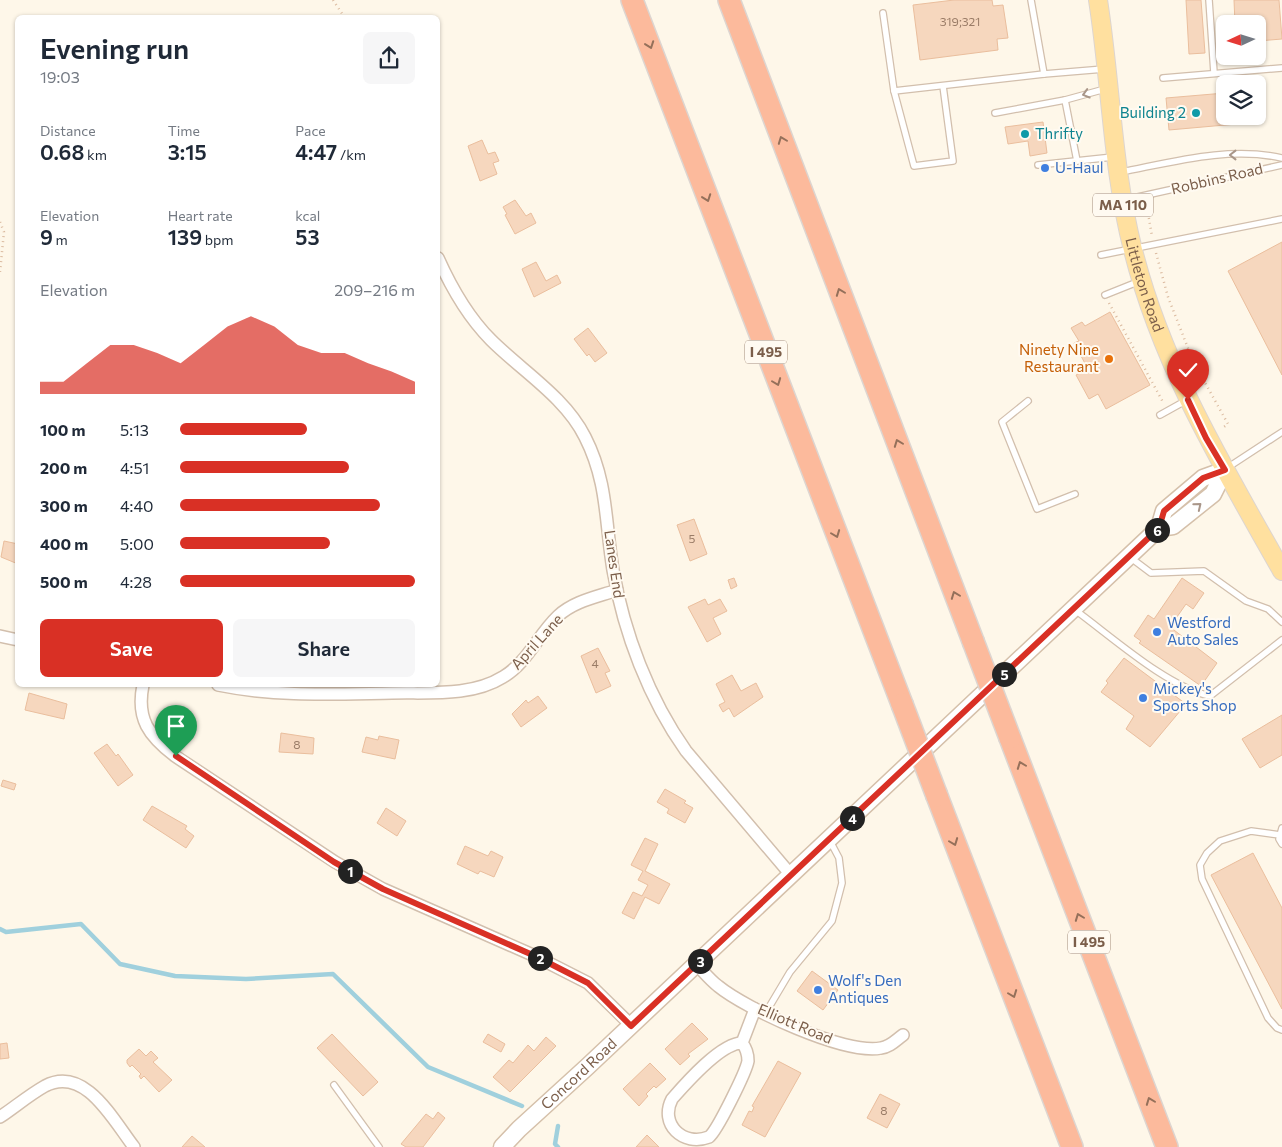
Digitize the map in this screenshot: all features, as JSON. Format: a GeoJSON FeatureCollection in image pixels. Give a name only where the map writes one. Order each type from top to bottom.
{"type":"FeatureCollection","features":[{"type":"Feature","properties":{"kind":"highway","name":"I 495"},"geometry":{"type":"LineString","coordinates":[[632,0],[1072,1147]]}},
{"type":"Feature","properties":{"kind":"highway","name":"I 495"},"geometry":{"type":"LineString","coordinates":[[729,0],[1167,1147]]}},
{"type":"Feature","properties":{"kind":"main road","name":"Littleton Road"},"geometry":{"type":"LineString","coordinates":[[1098,0],[1116,165],[1133,249],[1142,280],[1164,344],[1206,438],[1282,571]]}},
{"type":"Feature","properties":{"kind":"main road","name":"Concord Road"},"geometry":{"type":"LineString","coordinates":[[502,1147],[518,1129],[631,1026],[1159,528],[1164,511],[1203,478],[1225,470]]}},
{"type":"Feature","properties":{"kind":"street","name":"Lanes End"},"geometry":{"type":"LineString","coordinates":[[440,263],[445,275],[483,331],[560,403],[574,418],[584,435],[600,470],[617,590],[641,666],[674,734],[699,767],[791,875]]}},
{"type":"Feature","properties":{"kind":"street","name":"April Lane"},"geometry":{"type":"LineString","coordinates":[[232,687],[288,695],[446,691],[477,688],[491,684],[515,668],[550,624],[568,608],[617,590]]}},
{"type":"Feature","properties":{"kind":"street"},"geometry":{"type":"LineString","coordinates":[[0,636],[15,639]]}},
{"type":"Feature","properties":{"kind":"street"},"geometry":{"type":"LineString","coordinates":[[143,687],[141,704],[145,723],[159,742],[176,756],[334,862],[383,889],[535,956],[588,983],[631,1026]]}},
{"type":"Feature","properties":{"kind":"street","name":"Elliott Road"},"geometry":{"type":"LineString","coordinates":[[696,964],[718,986],[760,1011],[829,1040],[857,1047],[882,1048],[890,1046],[903,1034]]}},
{"type":"Feature","properties":{"kind":"street"},"geometry":{"type":"LineString","coordinates":[[742,1043],[760,1011]]}},
{"type":"Feature","properties":{"kind":"street"},"geometry":{"type":"LineString","coordinates":[[734,1043],[742,1043],[746,1048],[748,1062],[718,1126],[708,1137],[702,1140],[687,1140],[680,1137],[670,1127],[668,1120],[668,1106],[672,1099],[722,1050],[734,1043]]}},
{"type":"Feature","properties":{"kind":"street"},"geometry":{"type":"LineString","coordinates":[[0,1117],[46,1086],[69,1081],[89,1090],[134,1147]]}},
{"type":"Feature","properties":{"kind":"lane"},"geometry":{"type":"LineString","coordinates":[[1031,0],[1044,74]]}},
{"type":"Feature","properties":{"kind":"lane"},"geometry":{"type":"LineString","coordinates":[[1209,0],[1214,73]]}},
{"type":"Feature","properties":{"kind":"lane"},"geometry":{"type":"LineString","coordinates":[[883,13],[894,91],[914,166],[953,161],[943,86]]}},
{"type":"Feature","properties":{"kind":"lane"},"geometry":{"type":"LineString","coordinates":[[1163,78],[1282,68]]}},
{"type":"Feature","properties":{"kind":"lane"},"geometry":{"type":"LineString","coordinates":[[894,91],[1106,69]]}},
{"type":"Feature","properties":{"kind":"lane"},"geometry":{"type":"LineString","coordinates":[[995,113],[1065,100],[1108,89]]}},
{"type":"Feature","properties":{"kind":"lane"},"geometry":{"type":"LineString","coordinates":[[1065,100],[1078,161]]}},
{"type":"Feature","properties":{"kind":"lane","name":"Robbins Road"},"geometry":{"type":"LineString","coordinates":[[1038,165],[1078,161],[1116,165],[1232,154],[1282,158]]}},
{"type":"Feature","properties":{"kind":"lane","name":"Robbins Road"},"geometry":{"type":"LineString","coordinates":[[1122,200],[1282,165]]}},
{"type":"Feature","properties":{"kind":"lane"},"geometry":{"type":"LineString","coordinates":[[1101,255],[1282,219]]}},
{"type":"Feature","properties":{"kind":"lane"},"geometry":{"type":"LineString","coordinates":[[1105,295],[1142,280]]}},
{"type":"Feature","properties":{"kind":"lane"},"geometry":{"type":"LineString","coordinates":[[1160,414],[1188,400]]}},
{"type":"Feature","properties":{"kind":"lane"},"geometry":{"type":"LineString","coordinates":[[1028,401],[1002,422],[1037,508],[1075,494]]}},
{"type":"Feature","properties":{"kind":"lane"},"geometry":{"type":"LineString","coordinates":[[1225,470],[1282,432]]}},
{"type":"Feature","properties":{"kind":"lane"},"geometry":{"type":"LineString","coordinates":[[1129,556],[1152,573],[1204,572],[1246,601],[1268,609],[1282,622]]}},
{"type":"Feature","properties":{"kind":"lane"},"geometry":{"type":"LineString","coordinates":[[1074,608],[1155,669],[1198,694],[1210,696],[1282,640]]}},
{"type":"Feature","properties":{"kind":"lane"},"geometry":{"type":"LineString","coordinates":[[1282,828],[1280,835],[1282,844]]}},
{"type":"Feature","properties":{"kind":"lane"},"geometry":{"type":"LineString","coordinates":[[1280,835],[1250,831],[1220,841],[1207,853],[1200,865],[1202,880],[1268,1018],[1277,1028],[1282,1030]]}},
{"type":"Feature","properties":{"kind":"lane"},"geometry":{"type":"LineString","coordinates":[[760,1011],[832,921],[842,883],[838,858],[829,840]]}},
{"type":"Feature","properties":{"kind":"lane"},"geometry":{"type":"LineString","coordinates":[[334,1085],[380,1147]]}},
{"type":"Feature","properties":{"kind":"path"},"geometry":{"type":"LineString","coordinates":[[333,0],[343,15]]}},
{"type":"Feature","properties":{"kind":"path"},"geometry":{"type":"LineString","coordinates":[[1148,213],[1153,245],[1168,297],[1193,361],[1228,424],[1206,438]]}},
{"type":"Feature","properties":{"kind":"path"},"geometry":{"type":"LineString","coordinates":[[0,222],[4,232],[0,272]]}},
{"type":"Feature","properties":{"kind":"path"},"geometry":{"type":"LineString","coordinates":[[1105,295],[1167,411]]}},
{"type":"Feature","properties":{"kind":"building"},"geometry":{"type":"Polygon","coordinates":[[[954,0],[992,0],[993,6],[1003,5],[1008,38],[997,39],[998,50],[920,60],[913,5],[954,0]]]}},
{"type":"Feature","properties":{"kind":"building"},"geometry":{"type":"Polygon","coordinates":[[[1186,0],[1201,0],[1205,53],[1189,54],[1186,0]]]}},
{"type":"Feature","properties":{"kind":"building"},"geometry":{"type":"Polygon","coordinates":[[[1234,0],[1279,0],[1282,39],[1266,40],[1266,15],[1235,15],[1234,0]]]}},
{"type":"Feature","properties":{"kind":"building","name":"Building 2"},"geometry":{"type":"Polygon","coordinates":[[[1216,94],[1216,125],[1225,125],[1169,130],[1166,98],[1216,94]]]}},
{"type":"Feature","properties":{"kind":"building","name":"Thrifty"},"geometry":{"type":"Polygon","coordinates":[[[1043,122],[1047,153],[1030,156],[1028,141],[1008,144],[1005,127],[1043,122]]]}},
{"type":"Feature","properties":{"kind":"building"},"geometry":{"type":"Polygon","coordinates":[[[482,140],[488,154],[495,152],[499,161],[493,163],[497,174],[480,181],[468,146],[482,140]]]}},
{"type":"Feature","properties":{"kind":"building"},"geometry":{"type":"Polygon","coordinates":[[[515,200],[526,216],[531,213],[536,223],[515,234],[503,207],[515,200]]]}},
{"type":"Feature","properties":{"kind":"building"},"geometry":{"type":"Polygon","coordinates":[[[1282,242],[1282,375],[1228,271],[1282,242]]]}},
{"type":"Feature","properties":{"kind":"building"},"geometry":{"type":"Polygon","coordinates":[[[536,262],[546,281],[557,275],[561,283],[534,297],[522,269],[536,262]]]}},
{"type":"Feature","properties":{"kind":"building","name":"Ninety Nine Restaurant"},"geometry":{"type":"Polygon","coordinates":[[[1110,312],[1150,385],[1106,409],[1098,394],[1089,399],[1076,375],[1088,369],[1074,343],[1079,341],[1071,328],[1082,322],[1085,326],[1110,312]]]}},
{"type":"Feature","properties":{"kind":"building"},"geometry":{"type":"Polygon","coordinates":[[[588,328],[607,353],[595,362],[589,354],[587,356],[574,339],[588,328]]]}},
{"type":"Feature","properties":{"kind":"building"},"geometry":{"type":"Polygon","coordinates":[[[694,519],[707,554],[690,561],[677,525],[694,519]]]}},
{"type":"Feature","properties":{"kind":"building"},"geometry":{"type":"Polygon","coordinates":[[[4,541],[15,543],[15,563],[1,557],[4,541]]]}},
{"type":"Feature","properties":{"kind":"building"},"geometry":{"type":"Polygon","coordinates":[[[734,578],[737,586],[731,589],[728,580],[734,578]]]}},
{"type":"Feature","properties":{"kind":"building","name":"Westford Auto Sales"},"geometry":{"type":"Polygon","coordinates":[[[1182,578],[1204,593],[1193,609],[1186,604],[1170,627],[1217,663],[1201,686],[1139,643],[1141,641],[1134,636],[1148,615],[1154,619],[1182,578]]]}},
{"type":"Feature","properties":{"kind":"building"},"geometry":{"type":"Polygon","coordinates":[[[705,599],[708,605],[720,599],[727,611],[713,618],[721,634],[707,642],[688,607],[705,599]]]}},
{"type":"Feature","properties":{"kind":"building"},"geometry":{"type":"Polygon","coordinates":[[[598,648],[610,671],[605,673],[611,686],[596,693],[581,656],[598,648]]]}},
{"type":"Feature","properties":{"kind":"building","name":"Mickey's Sports Shop"},"geometry":{"type":"Polygon","coordinates":[[[1124,658],[1186,704],[1150,747],[1126,729],[1134,716],[1101,692],[1108,683],[1106,681],[1124,658]]]}},
{"type":"Feature","properties":{"kind":"building"},"geometry":{"type":"Polygon","coordinates":[[[732,675],[741,691],[756,683],[763,697],[734,717],[729,708],[723,712],[719,705],[725,702],[716,684],[732,675]]]}},
{"type":"Feature","properties":{"kind":"building"},"geometry":{"type":"Polygon","coordinates":[[[29,693],[67,704],[64,719],[25,710],[29,693]]]}},
{"type":"Feature","properties":{"kind":"building"},"geometry":{"type":"Polygon","coordinates":[[[538,696],[547,708],[521,727],[512,714],[526,700],[528,703],[538,696]]]}},
{"type":"Feature","properties":{"kind":"building"},"geometry":{"type":"Polygon","coordinates":[[[1282,715],[1282,755],[1260,768],[1242,739],[1282,715]]]}},
{"type":"Feature","properties":{"kind":"building"},"geometry":{"type":"Polygon","coordinates":[[[281,733],[314,738],[313,754],[279,752],[281,733]]]}},
{"type":"Feature","properties":{"kind":"building"},"geometry":{"type":"Polygon","coordinates":[[[379,736],[399,740],[395,759],[362,752],[366,737],[378,740],[379,736]]]}},
{"type":"Feature","properties":{"kind":"building"},"geometry":{"type":"Polygon","coordinates":[[[107,744],[116,756],[118,754],[133,775],[118,786],[94,753],[107,744]]]}},
{"type":"Feature","properties":{"kind":"building"},"geometry":{"type":"Polygon","coordinates":[[[3,780],[16,784],[14,790],[1,786],[3,780]]]}},
{"type":"Feature","properties":{"kind":"building"},"geometry":{"type":"Polygon","coordinates":[[[665,789],[686,801],[684,803],[693,808],[685,823],[667,813],[669,809],[657,802],[665,789]]]}},
{"type":"Feature","properties":{"kind":"building"},"geometry":{"type":"Polygon","coordinates":[[[152,806],[187,826],[185,829],[194,836],[186,848],[143,820],[152,806]]]}},
{"type":"Feature","properties":{"kind":"building"},"geometry":{"type":"Polygon","coordinates":[[[386,808],[406,821],[397,836],[377,823],[386,808]]]}},
{"type":"Feature","properties":{"kind":"building"},"geometry":{"type":"Polygon","coordinates":[[[645,838],[658,844],[645,871],[670,884],[659,904],[645,897],[634,919],[622,913],[633,892],[642,896],[648,885],[638,880],[643,871],[631,865],[645,838]]]}},
{"type":"Feature","properties":{"kind":"building"},"geometry":{"type":"Polygon","coordinates":[[[465,846],[488,856],[491,851],[503,857],[494,877],[480,871],[478,874],[457,864],[465,846]]]}},
{"type":"Feature","properties":{"kind":"building"},"geometry":{"type":"Polygon","coordinates":[[[1253,853],[1282,908],[1282,1009],[1211,875],[1253,853]]]}},
{"type":"Feature","properties":{"kind":"building","name":"Wolf's Den Antiques"},"geometry":{"type":"Polygon","coordinates":[[[812,971],[838,990],[823,1010],[797,991],[812,971]]]}},
{"type":"Feature","properties":{"kind":"building"},"geometry":{"type":"Polygon","coordinates":[[[692,1023],[708,1039],[688,1054],[690,1056],[680,1065],[665,1049],[692,1023]]]}},
{"type":"Feature","properties":{"kind":"building"},"geometry":{"type":"Polygon","coordinates":[[[332,1034],[378,1082],[363,1096],[317,1048],[332,1034]]]}},
{"type":"Feature","properties":{"kind":"building"},"geometry":{"type":"Polygon","coordinates":[[[488,1034],[505,1044],[501,1052],[483,1042],[488,1034]]]}},
{"type":"Feature","properties":{"kind":"building"},"geometry":{"type":"Polygon","coordinates":[[[546,1037],[556,1046],[510,1092],[493,1077],[509,1060],[513,1063],[528,1045],[534,1051],[546,1037]]]}},
{"type":"Feature","properties":{"kind":"building"},"geometry":{"type":"Polygon","coordinates":[[[7,1043],[9,1058],[0,1059],[0,1044],[7,1043]]]}},
{"type":"Feature","properties":{"kind":"building"},"geometry":{"type":"Polygon","coordinates":[[[139,1049],[146,1056],[151,1051],[158,1058],[153,1062],[172,1080],[159,1092],[144,1076],[141,1079],[139,1076],[141,1074],[132,1065],[130,1067],[127,1063],[127,1060],[139,1049]]]}},
{"type":"Feature","properties":{"kind":"building"},"geometry":{"type":"Polygon","coordinates":[[[778,1061],[801,1073],[765,1137],[742,1125],[749,1111],[752,1112],[754,1107],[752,1106],[778,1061]]]}},
{"type":"Feature","properties":{"kind":"building"},"geometry":{"type":"Polygon","coordinates":[[[650,1063],[666,1079],[656,1088],[654,1086],[646,1094],[648,1096],[639,1106],[623,1089],[650,1063]]]}},
{"type":"Feature","properties":{"kind":"building"},"geometry":{"type":"Polygon","coordinates":[[[880,1094],[900,1104],[887,1128],[867,1118],[880,1094]]]}},
{"type":"Feature","properties":{"kind":"building"},"geometry":{"type":"Polygon","coordinates":[[[438,1112],[445,1118],[423,1147],[406,1147],[401,1144],[426,1114],[433,1119],[438,1112]]]}},
{"type":"Feature","properties":{"kind":"building"},"geometry":{"type":"Polygon","coordinates":[[[647,1135],[659,1147],[636,1147],[647,1135]]]}},
{"type":"Feature","properties":{"kind":"building"},"geometry":{"type":"Polygon","coordinates":[[[192,1136],[205,1147],[182,1147],[192,1136]]]}},
{"type":"Feature","properties":{"kind":"waterway"},"geometry":{"type":"LineString","coordinates":[[0,929],[6,932],[81,924],[120,964],[175,976],[246,979],[333,974],[428,1067],[522,1106]]}},
{"type":"Feature","properties":{"kind":"waterway"},"geometry":{"type":"LineString","coordinates":[[558,1126],[555,1144],[558,1147]]}},
{"type":"Feature","properties":{"kind":"place","name":"Building 2"},"geometry":{"type":"Point","coordinates":[1196,113]}},
{"type":"Feature","properties":{"kind":"place","name":"Thrifty"},"geometry":{"type":"Point","coordinates":[1025,134]}},
{"type":"Feature","properties":{"kind":"place","name":"U-Haul"},"geometry":{"type":"Point","coordinates":[1045,168]}},
{"type":"Feature","properties":{"kind":"place","name":"Ninety Nine Restaurant"},"geometry":{"type":"Point","coordinates":[1109,359]}},
{"type":"Feature","properties":{"kind":"place","name":"Westford Auto Sales"},"geometry":{"type":"Point","coordinates":[1157,632]}},
{"type":"Feature","properties":{"kind":"place","name":"Mickey's Sports Shop"},"geometry":{"type":"Point","coordinates":[1143,698]}},
{"type":"Feature","properties":{"kind":"place","name":"Wolf's Den Antiques"},"geometry":{"type":"Point","coordinates":[818,990]}},
{"type":"Feature","properties":{"kind":"route"},"geometry":{"type":"LineString","coordinates":[[176,756],[334,862],[383,889],[418,906],[466,924],[588,983],[631,1026],[1159,528],[1164,511],[1203,478],[1225,470],[1206,438],[1188,400]]}}]}
